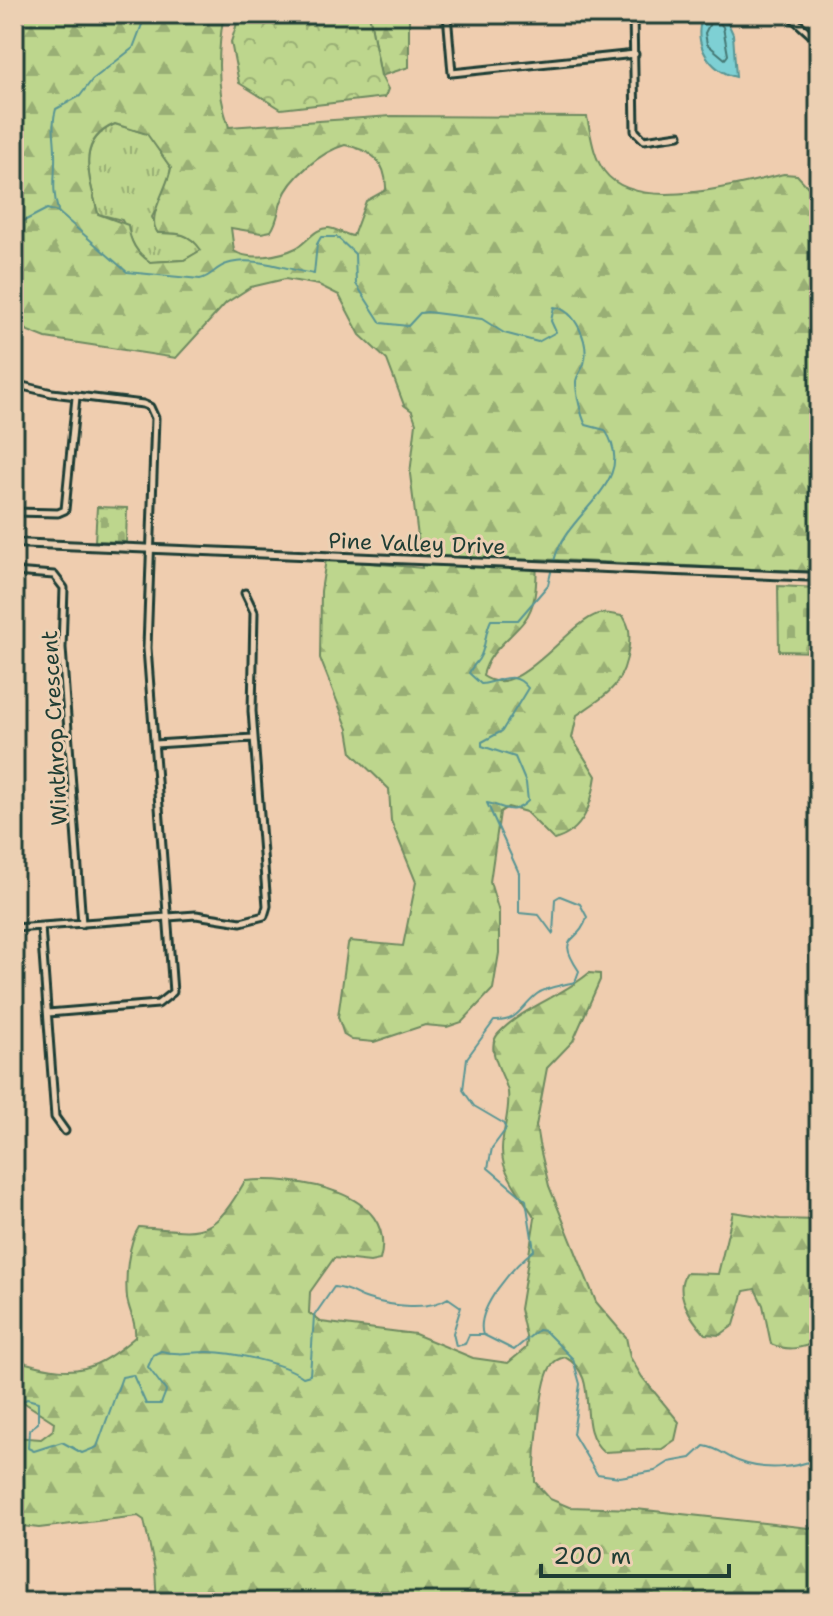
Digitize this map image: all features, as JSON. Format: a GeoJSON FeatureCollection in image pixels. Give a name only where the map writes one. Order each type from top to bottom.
{"type":"FeatureCollection","features":[{"type":"Feature","properties":{"kind":"street"},"geometry":{"type":"LineString","coordinates":[[447,14],[452,73],[635,54]]}},
{"type":"Feature","properties":{"kind":"street"},"geometry":{"type":"LineString","coordinates":[[633,14],[636,134],[647,140],[679,135]]}},
{"type":"Feature","properties":{"kind":"street"},"geometry":{"type":"LineString","coordinates":[[788,14],[819,42]]}},
{"type":"Feature","properties":{"kind":"street"},"geometry":{"type":"LineString","coordinates":[[14,384],[76,397],[143,404],[153,412],[147,648],[173,992],[165,1002],[48,1013]]}},
{"type":"Feature","properties":{"kind":"street"},"geometry":{"type":"LineString","coordinates":[[14,512],[58,513],[65,510],[76,397]]}},
{"type":"Feature","properties":{"kind":"street","name":"Pine Valley Drive"},"geometry":{"type":"LineString","coordinates":[[14,543],[819,577]]}},
{"type":"Feature","properties":{"kind":"street","name":"Winthrop Crescent"},"geometry":{"type":"LineString","coordinates":[[14,572],[54,575],[64,588],[62,648],[82,924]]}},
{"type":"Feature","properties":{"kind":"street"},"geometry":{"type":"LineString","coordinates":[[14,928],[200,915],[241,922],[260,919],[266,912],[253,738],[254,612],[245,593]]}},
{"type":"Feature","properties":{"kind":"street"},"geometry":{"type":"LineString","coordinates":[[155,744],[253,738]]}},
{"type":"Feature","properties":{"kind":"street"},"geometry":{"type":"LineString","coordinates":[[41,927],[55,1117],[65,1131]]}},
{"type":"Feature","properties":{"kind":"green space"},"geometry":{"type":"Polygon","coordinates":[[[14,14],[224,14],[219,71],[229,127],[392,116],[587,117],[595,152],[604,171],[619,184],[639,191],[690,193],[784,174],[797,175],[819,199],[819,572],[537,559],[535,591],[529,614],[494,652],[483,676],[497,681],[512,679],[585,621],[601,613],[623,616],[628,627],[629,646],[623,671],[613,688],[577,715],[572,738],[596,776],[589,806],[573,830],[554,840],[526,812],[508,807],[500,812],[490,882],[499,912],[499,953],[493,989],[462,1022],[447,1027],[425,1025],[374,1042],[352,1040],[344,1035],[338,1017],[348,944],[350,941],[403,946],[416,882],[391,821],[389,789],[352,753],[348,729],[320,658],[321,591],[326,559],[422,568],[410,474],[416,423],[412,411],[404,405],[387,360],[360,335],[339,295],[319,285],[285,279],[251,287],[226,303],[176,358],[46,338],[28,331],[15,319],[14,14]],[[115,124],[102,131],[89,151],[89,175],[98,214],[128,225],[134,246],[150,262],[184,260],[201,250],[182,235],[158,233],[154,219],[171,168],[147,134],[115,124]],[[345,145],[318,159],[292,183],[271,231],[261,233],[231,228],[234,251],[256,257],[282,253],[300,246],[324,228],[353,236],[366,201],[386,190],[386,180],[376,158],[345,145]]]}},
{"type":"Feature","properties":{"kind":"green space"},"geometry":{"type":"Polygon","coordinates":[[[240,14],[369,14],[381,76],[388,89],[385,97],[281,109],[239,83],[231,42],[240,14]]]}},
{"type":"Feature","properties":{"kind":"green space"},"geometry":{"type":"Polygon","coordinates":[[[369,14],[409,14],[409,67],[381,76],[369,14]]]}},
{"type":"Feature","properties":{"kind":"green space"},"geometry":{"type":"Polygon","coordinates":[[[115,124],[148,134],[171,168],[168,187],[152,217],[158,233],[183,235],[202,250],[184,260],[150,262],[138,254],[122,220],[98,214],[89,175],[89,151],[102,132],[115,124]]]}},
{"type":"Feature","properties":{"kind":"green space"},"geometry":{"type":"Polygon","coordinates":[[[97,507],[127,508],[126,542],[95,541],[97,507]]]}},
{"type":"Feature","properties":{"kind":"green space"},"geometry":{"type":"Polygon","coordinates":[[[778,586],[819,588],[819,652],[779,651],[778,586]]]}},
{"type":"Feature","properties":{"kind":"green space"},"geometry":{"type":"Polygon","coordinates":[[[589,973],[600,974],[600,980],[573,1041],[547,1068],[536,1126],[539,1144],[549,1186],[596,1302],[626,1337],[630,1357],[642,1377],[679,1422],[675,1440],[662,1449],[604,1452],[590,1429],[583,1377],[565,1357],[560,1359],[551,1366],[543,1390],[535,1482],[550,1499],[569,1507],[636,1509],[809,1528],[819,1524],[819,1602],[157,1602],[155,1570],[144,1520],[138,1516],[39,1528],[14,1525],[14,1437],[41,1439],[53,1430],[54,1422],[14,1396],[14,1346],[26,1363],[59,1370],[85,1368],[121,1348],[135,1337],[126,1281],[130,1251],[139,1227],[203,1228],[223,1214],[245,1181],[289,1181],[314,1185],[338,1192],[359,1203],[374,1217],[382,1236],[380,1260],[370,1262],[334,1258],[310,1292],[309,1313],[321,1322],[415,1334],[473,1358],[508,1363],[526,1348],[520,1309],[535,1218],[504,1165],[502,1147],[508,1092],[494,1055],[494,1040],[519,1016],[589,973]]]}},
{"type":"Feature","properties":{"kind":"green space"},"geometry":{"type":"Polygon","coordinates":[[[733,1212],[780,1219],[819,1220],[819,1341],[795,1348],[771,1344],[763,1305],[755,1289],[744,1291],[734,1325],[720,1335],[705,1334],[694,1321],[685,1305],[683,1280],[686,1273],[718,1274],[733,1212]]]}},
{"type":"Feature","properties":{"kind":"water"},"geometry":{"type":"Polygon","coordinates":[[[710,14],[724,14],[733,34],[736,77],[726,74],[711,62],[702,46],[702,18],[710,14]]]}},
{"type":"Feature","properties":{"kind":"waterway"},"geometry":{"type":"LineString","coordinates":[[58,210],[54,188],[53,125],[56,109],[80,96],[92,80],[133,48],[146,14]]}},
{"type":"Feature","properties":{"kind":"waterway"},"geometry":{"type":"LineString","coordinates":[[14,218],[24,221],[47,209],[58,212],[127,272],[200,279],[223,265],[248,261],[314,274],[317,244],[321,237],[337,237],[355,254],[356,284],[381,323],[408,326],[420,313],[427,312],[482,319],[504,333],[538,342],[556,332],[551,321],[554,307],[562,309],[580,329],[585,347],[584,364],[576,382],[582,416],[586,425],[605,430],[613,449],[614,466],[598,496],[561,543],[554,561]]}},
{"type":"Feature","properties":{"kind":"waterway"},"geometry":{"type":"LineString","coordinates":[[483,1335],[484,1313],[490,1301],[507,1277],[534,1250],[526,1200],[488,1168],[492,1148],[506,1129],[503,1123],[474,1106],[463,1090],[467,1058],[494,1021],[514,1016],[541,992],[575,982],[579,971],[568,945],[587,917],[580,904],[560,896],[555,899],[553,934],[539,915],[519,913],[519,873],[487,803],[508,809],[522,806],[528,801],[526,783],[515,757],[482,746],[482,742],[502,731],[528,688],[523,682],[512,678],[481,684],[469,673],[481,655],[491,620],[518,620],[548,585],[551,572]]}},
{"type":"Feature","properties":{"kind":"waterway"},"geometry":{"type":"LineString","coordinates":[[14,1405],[27,1399],[38,1402],[38,1423],[29,1430],[28,1448],[34,1451],[62,1442],[82,1453],[97,1447],[122,1377],[133,1375],[146,1404],[161,1404],[166,1391],[148,1367],[153,1355],[161,1351],[228,1354],[270,1363],[303,1377],[310,1375],[314,1316],[334,1287],[398,1305],[431,1305],[448,1298],[461,1307],[453,1333],[456,1346],[465,1344],[469,1335],[482,1335]]}},
{"type":"Feature","properties":{"kind":"waterway"},"geometry":{"type":"LineString","coordinates":[[484,1335],[514,1350],[538,1330],[545,1331],[573,1359],[580,1384],[573,1434],[597,1474],[620,1477],[655,1471],[669,1462],[691,1458],[704,1446],[758,1466],[799,1465],[819,1458]]}}]}
